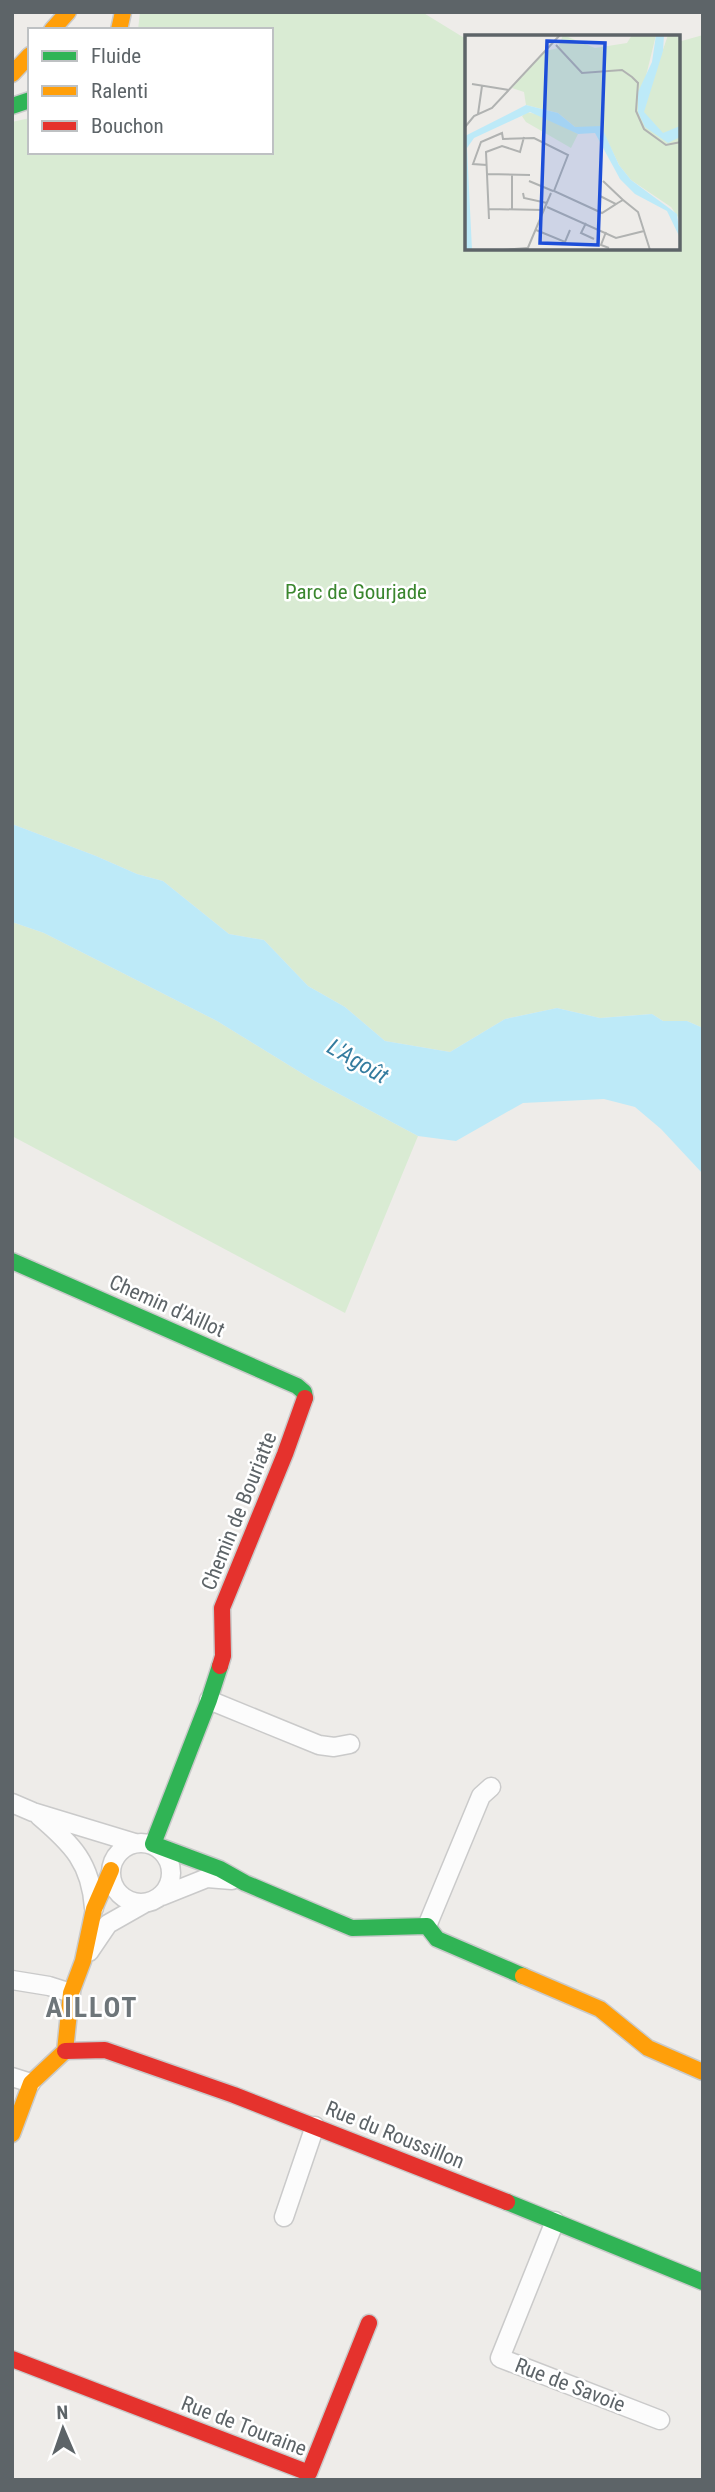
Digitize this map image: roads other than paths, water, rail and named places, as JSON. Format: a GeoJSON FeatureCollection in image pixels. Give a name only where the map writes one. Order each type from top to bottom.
{"type":"FeatureCollection","features":[{"type":"Feature","properties":{"kind":"street"},"geometry":{"type":"LineString","coordinates":[[54,28],[68,12]]}},
{"type":"Feature","properties":{"kind":"street"},"geometry":{"type":"LineString","coordinates":[[12,74],[28,57]]}},
{"type":"Feature","properties":{"kind":"street","name":"Chemin d'Aillot"},"geometry":{"type":"LineString","coordinates":[[12,1261],[297,1386],[304,1392]]}},
{"type":"Feature","properties":{"kind":"street","name":"Chemin de Bouriatte"},"geometry":{"type":"LineString","coordinates":[[144,1844],[209,1700],[223,1656],[225,1640],[222,1608],[305,1401],[304,1392]]}},
{"type":"Feature","properties":{"kind":"street"},"geometry":{"type":"LineString","coordinates":[[209,1700],[319,1745],[334,1747],[349,1744]]}},
{"type":"Feature","properties":{"kind":"street"},"geometry":{"type":"LineString","coordinates":[[427,1926],[481,1796],[491,1787]]}},
{"type":"Feature","properties":{"kind":"street"},"geometry":{"type":"LineString","coordinates":[[12,1803],[33,1812],[220,1869],[245,1883],[352,1928],[427,1926]]}},
{"type":"Feature","properties":{"kind":"street"},"geometry":{"type":"LineString","coordinates":[[33,1812],[121,1895],[129,1901],[145,1903]]}},
{"type":"Feature","properties":{"kind":"street"},"geometry":{"type":"LineString","coordinates":[[12,2134],[31,2082],[65,2051],[71,1993],[83,1961],[102,1879],[118,1852],[144,1844],[164,1852],[172,1870],[169,1885],[162,1895]]}},
{"type":"Feature","properties":{"kind":"street"},"geometry":{"type":"LineString","coordinates":[[83,1961],[108,1924],[145,1903],[207,1878],[245,1883]]}},
{"type":"Feature","properties":{"kind":"street"},"geometry":{"type":"LineString","coordinates":[[427,1926],[437,1939],[600,2009],[649,2048],[703,2072]]}},
{"type":"Feature","properties":{"kind":"street"},"geometry":{"type":"LineString","coordinates":[[12,1980],[49,1986],[71,1993]]}},
{"type":"Feature","properties":{"kind":"street","name":"Rue du Roussillon"},"geometry":{"type":"LineString","coordinates":[[65,2051],[105,2050],[234,2095],[703,2282]]}},
{"type":"Feature","properties":{"kind":"street"},"geometry":{"type":"LineString","coordinates":[[12,2077],[31,2082]]}},
{"type":"Feature","properties":{"kind":"street"},"geometry":{"type":"LineString","coordinates":[[284,2217],[315,2126]]}},
{"type":"Feature","properties":{"kind":"street","name":"Rue de Savoie"},"geometry":{"type":"LineString","coordinates":[[555,2221],[500,2358],[660,2420]]}},
{"type":"Feature","properties":{"kind":"street","name":"Rue de Touraine"},"geometry":{"type":"LineString","coordinates":[[12,2359],[309,2473],[369,2323]]}},
{"type":"Feature","properties":{"kind":"water","name":"L'Agoût"},"geometry":{"type":"Polygon","coordinates":[[[12,824],[137,874],[163,881],[229,934],[264,940],[308,986],[345,1007],[385,1041],[450,1052],[505,1019],[557,1008],[600,1018],[652,1014],[663,1021],[687,1021],[703,1028],[703,1174],[661,1129],[635,1107],[604,1099],[523,1103],[456,1141],[418,1136],[313,1080],[217,1021],[44,933],[12,922],[12,824]]]}},
{"type":"Feature","properties":{"kind":"district","name":"AILLOT"},"geometry":{"type":"Point","coordinates":[92,2007]}},
{"type":"Feature","properties":{"kind":"park label","name":"Parc de Gourjade"},"geometry":{"type":"Point","coordinates":[356,592]}}]}
